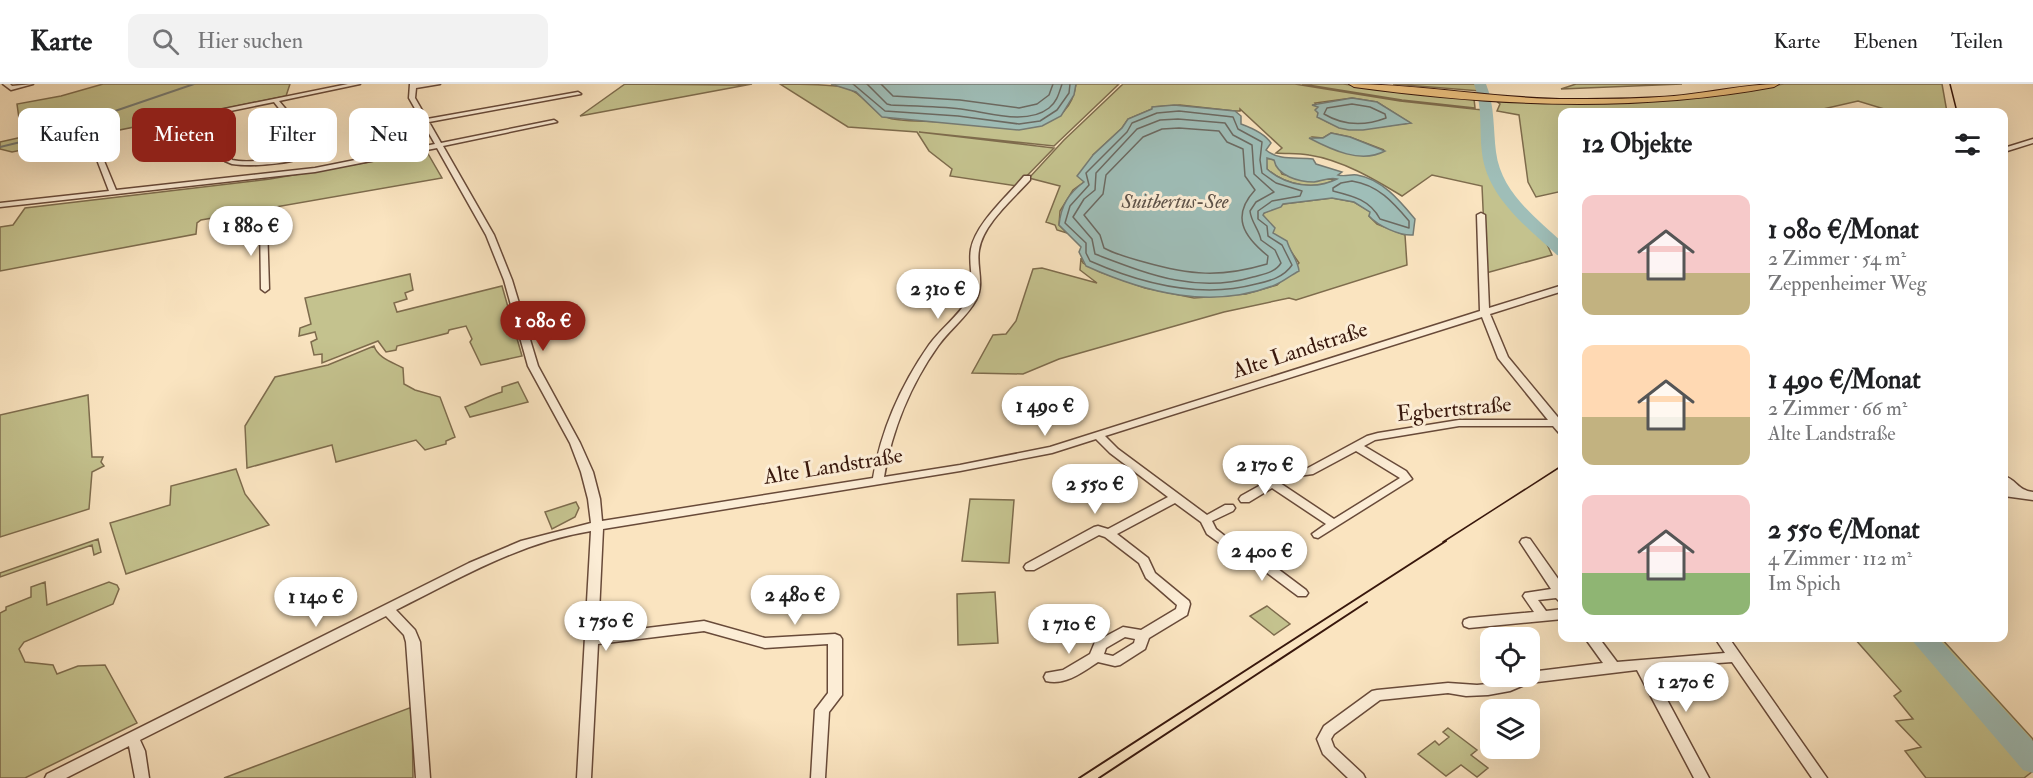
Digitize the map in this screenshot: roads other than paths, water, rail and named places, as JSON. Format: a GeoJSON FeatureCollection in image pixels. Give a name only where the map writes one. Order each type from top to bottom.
{"type":"FeatureCollection","features":[{"type":"Feature","properties":{"kind":"highway"},"geometry":{"type":"LineString","coordinates":[[1354,84],[1497,96],[1593,101],[1650,99],[1734,91],[1774,84]]}},
{"type":"Feature","properties":{"kind":"highway"},"geometry":{"type":"LineString","coordinates":[[1380,84],[1469,94]]}},
{"type":"Feature","properties":{"kind":"highway"},"geometry":{"type":"LineString","coordinates":[[1497,96],[1644,95],[1748,84]]}},
{"type":"Feature","properties":{"kind":"street"},"geometry":{"type":"LineString","coordinates":[[6,84],[10,88],[30,84]]}},
{"type":"Feature","properties":{"kind":"street"},"geometry":{"type":"LineString","coordinates":[[236,108],[357,84]]}},
{"type":"Feature","properties":{"kind":"street"},"geometry":{"type":"LineString","coordinates":[[418,108],[412,98],[413,85],[437,84]]}},
{"type":"Feature","properties":{"kind":"street"},"geometry":{"type":"LineString","coordinates":[[429,120],[578,94]]}},
{"type":"Feature","properties":{"kind":"street"},"geometry":{"type":"LineString","coordinates":[[232,162],[297,157],[315,150],[275,100]]}},
{"type":"Feature","properties":{"kind":"street"},"geometry":{"type":"LineString","coordinates":[[0,205],[315,170],[554,122]]}},
{"type":"Feature","properties":{"kind":"street"},"geometry":{"type":"LineString","coordinates":[[429,128],[490,234],[508,280],[533,366],[570,434],[587,472],[594,499],[597,525],[584,778]]}},
{"type":"Feature","properties":{"kind":"street"},"geometry":{"type":"LineString","coordinates":[[2008,149],[2033,141]]}},
{"type":"Feature","properties":{"kind":"street"},"geometry":{"type":"LineString","coordinates":[[101,162],[113,191]]}},
{"type":"Feature","properties":{"kind":"street"},"geometry":{"type":"LineString","coordinates":[[878,480],[881,457],[894,418],[917,372],[934,344],[973,299],[977,284],[975,250],[979,236],[1027,178]]}},
{"type":"Feature","properties":{"kind":"street"},"geometry":{"type":"LineString","coordinates":[[1481,215],[1485,313],[1503,358],[1558,425]]}},
{"type":"Feature","properties":{"kind":"street"},"geometry":{"type":"LineString","coordinates":[[263,224],[266,288]]}},
{"type":"Feature","properties":{"kind":"street","name":"Alte Landstraße"},"geometry":{"type":"LineString","coordinates":[[52,778],[513,548],[552,535],[597,525],[1025,456],[1099,436],[1558,290]]}},
{"type":"Feature","properties":{"kind":"street","name":"Egbertstraße"},"geometry":{"type":"LineString","coordinates":[[1245,499],[1288,474],[1310,472],[1356,446],[1382,435],[1459,423],[1558,427]]}},
{"type":"Feature","properties":{"kind":"street"},"geometry":{"type":"LineString","coordinates":[[1099,436],[1114,451],[1206,520],[1211,531],[1248,558],[1258,560],[1302,593]]}},
{"type":"Feature","properties":{"kind":"street"},"geometry":{"type":"LineString","coordinates":[[1318,534],[1406,479],[1402,473],[1356,446]]}},
{"type":"Feature","properties":{"kind":"street"},"geometry":{"type":"LineString","coordinates":[[2008,482],[2020,494]]}},
{"type":"Feature","properties":{"kind":"street"},"geometry":{"type":"LineString","coordinates":[[1272,483],[1334,524]]}},
{"type":"Feature","properties":{"kind":"street"},"geometry":{"type":"LineString","coordinates":[[2008,492],[2033,496]]}},
{"type":"Feature","properties":{"kind":"street"},"geometry":{"type":"LineString","coordinates":[[1109,534],[1175,498]]}},
{"type":"Feature","properties":{"kind":"street"},"geometry":{"type":"LineString","coordinates":[[1206,520],[1229,508]]}},
{"type":"Feature","properties":{"kind":"street"},"geometry":{"type":"LineString","coordinates":[[1030,567],[1098,530],[1109,534],[1144,561],[1150,575],[1184,604],[1182,612],[1143,635],[1123,632],[1100,645],[1096,657],[1066,675],[1051,677]]}},
{"type":"Feature","properties":{"kind":"street"},"geometry":{"type":"LineString","coordinates":[[1526,542],[1558,590]]}},
{"type":"Feature","properties":{"kind":"street"},"geometry":{"type":"LineString","coordinates":[[1543,616],[1529,596],[1558,596]]}},
{"type":"Feature","properties":{"kind":"street"},"geometry":{"type":"LineString","coordinates":[[388,610],[410,633],[413,642],[423,778]]}},
{"type":"Feature","properties":{"kind":"street"},"geometry":{"type":"LineString","coordinates":[[1469,623],[1558,614]]}},
{"type":"Feature","properties":{"kind":"street"},"geometry":{"type":"LineString","coordinates":[[591,640],[704,626],[765,643],[835,639],[835,695],[822,710],[818,778]]}},
{"type":"Feature","properties":{"kind":"street"},"geometry":{"type":"LineString","coordinates":[[1096,657],[1115,661],[1140,646],[1143,635]]}},
{"type":"Feature","properties":{"kind":"street"},"geometry":{"type":"LineString","coordinates":[[1595,642],[1614,668]]}},
{"type":"Feature","properties":{"kind":"street"},"geometry":{"type":"LineString","coordinates":[[1725,642],[1820,778]]}},
{"type":"Feature","properties":{"kind":"street"},"geometry":{"type":"LineString","coordinates":[[1358,778],[1328,750],[1324,740],[1329,730],[1377,695],[1448,688],[1459,692],[1515,685],[1526,678],[1641,664],[1736,657]]}},
{"type":"Feature","properties":{"kind":"street"},"geometry":{"type":"LineString","coordinates":[[1641,664],[1702,778]]}},
{"type":"Feature","properties":{"kind":"street"},"geometry":{"type":"LineString","coordinates":[[132,738],[138,751],[142,778]]}},
{"type":"Feature","properties":{"kind":"water"},"geometry":{"type":"Polygon","coordinates":[[[831,84],[1076,84],[1074,95],[1061,116],[1042,126],[1019,130],[882,117],[856,92],[831,84]]]}},
{"type":"Feature","properties":{"kind":"water"},"geometry":{"type":"Polygon","coordinates":[[[1352,98],[1377,102],[1411,123],[1349,130],[1339,128],[1317,117],[1318,113],[1315,110],[1318,107],[1312,105],[1352,98]]]}},
{"type":"Feature","properties":{"kind":"water","name":"Suitbertus-See"},"geometry":{"type":"Polygon","coordinates":[[[1174,105],[1235,111],[1241,116],[1241,124],[1258,132],[1271,143],[1266,150],[1271,153],[1282,157],[1313,159],[1316,164],[1342,172],[1338,175],[1366,177],[1382,186],[1397,198],[1415,219],[1413,235],[1402,234],[1383,227],[1369,216],[1370,212],[1354,202],[1332,198],[1283,204],[1281,207],[1264,213],[1263,215],[1275,228],[1273,233],[1287,241],[1299,271],[1278,284],[1251,292],[1203,297],[1179,295],[1132,284],[1086,266],[1079,252],[1081,247],[1059,225],[1064,206],[1070,195],[1084,182],[1077,176],[1093,155],[1122,128],[1128,119],[1152,107],[1174,105]],[[1267,158],[1267,169],[1292,183],[1310,185],[1337,179],[1302,181],[1284,174],[1276,166],[1274,160],[1267,158]]]}},
{"type":"Feature","properties":{"kind":"water"},"geometry":{"type":"Polygon","coordinates":[[[1331,133],[1350,137],[1385,151],[1376,155],[1356,156],[1337,151],[1309,138],[1323,138],[1331,133]]]}},
{"type":"Feature","properties":{"kind":"waterway"},"geometry":{"type":"LineString","coordinates":[[0,147],[33,139],[194,84]]}},
{"type":"Feature","properties":{"kind":"waterway"},"geometry":{"type":"LineString","coordinates":[[1480,84],[1487,109],[1489,153],[1498,182],[1517,208],[1558,247]]}},
{"type":"Feature","properties":{"kind":"waterway"},"geometry":{"type":"LineString","coordinates":[[1927,642],[2033,761]]}},
{"type":"Feature","properties":{"kind":"tram line"},"geometry":{"type":"LineString","coordinates":[[1950,84],[1956,108]]}},
{"type":"Feature","properties":{"kind":"tram line"},"geometry":{"type":"LineString","coordinates":[[1443,542],[1558,468]]}},
{"type":"Feature","properties":{"kind":"tram line"},"geometry":{"type":"LineString","coordinates":[[1079,778],[1446,541]]}},
{"type":"Feature","properties":{"kind":"tram line"},"geometry":{"type":"LineString","coordinates":[[1099,778],[1367,602]]}}]}
